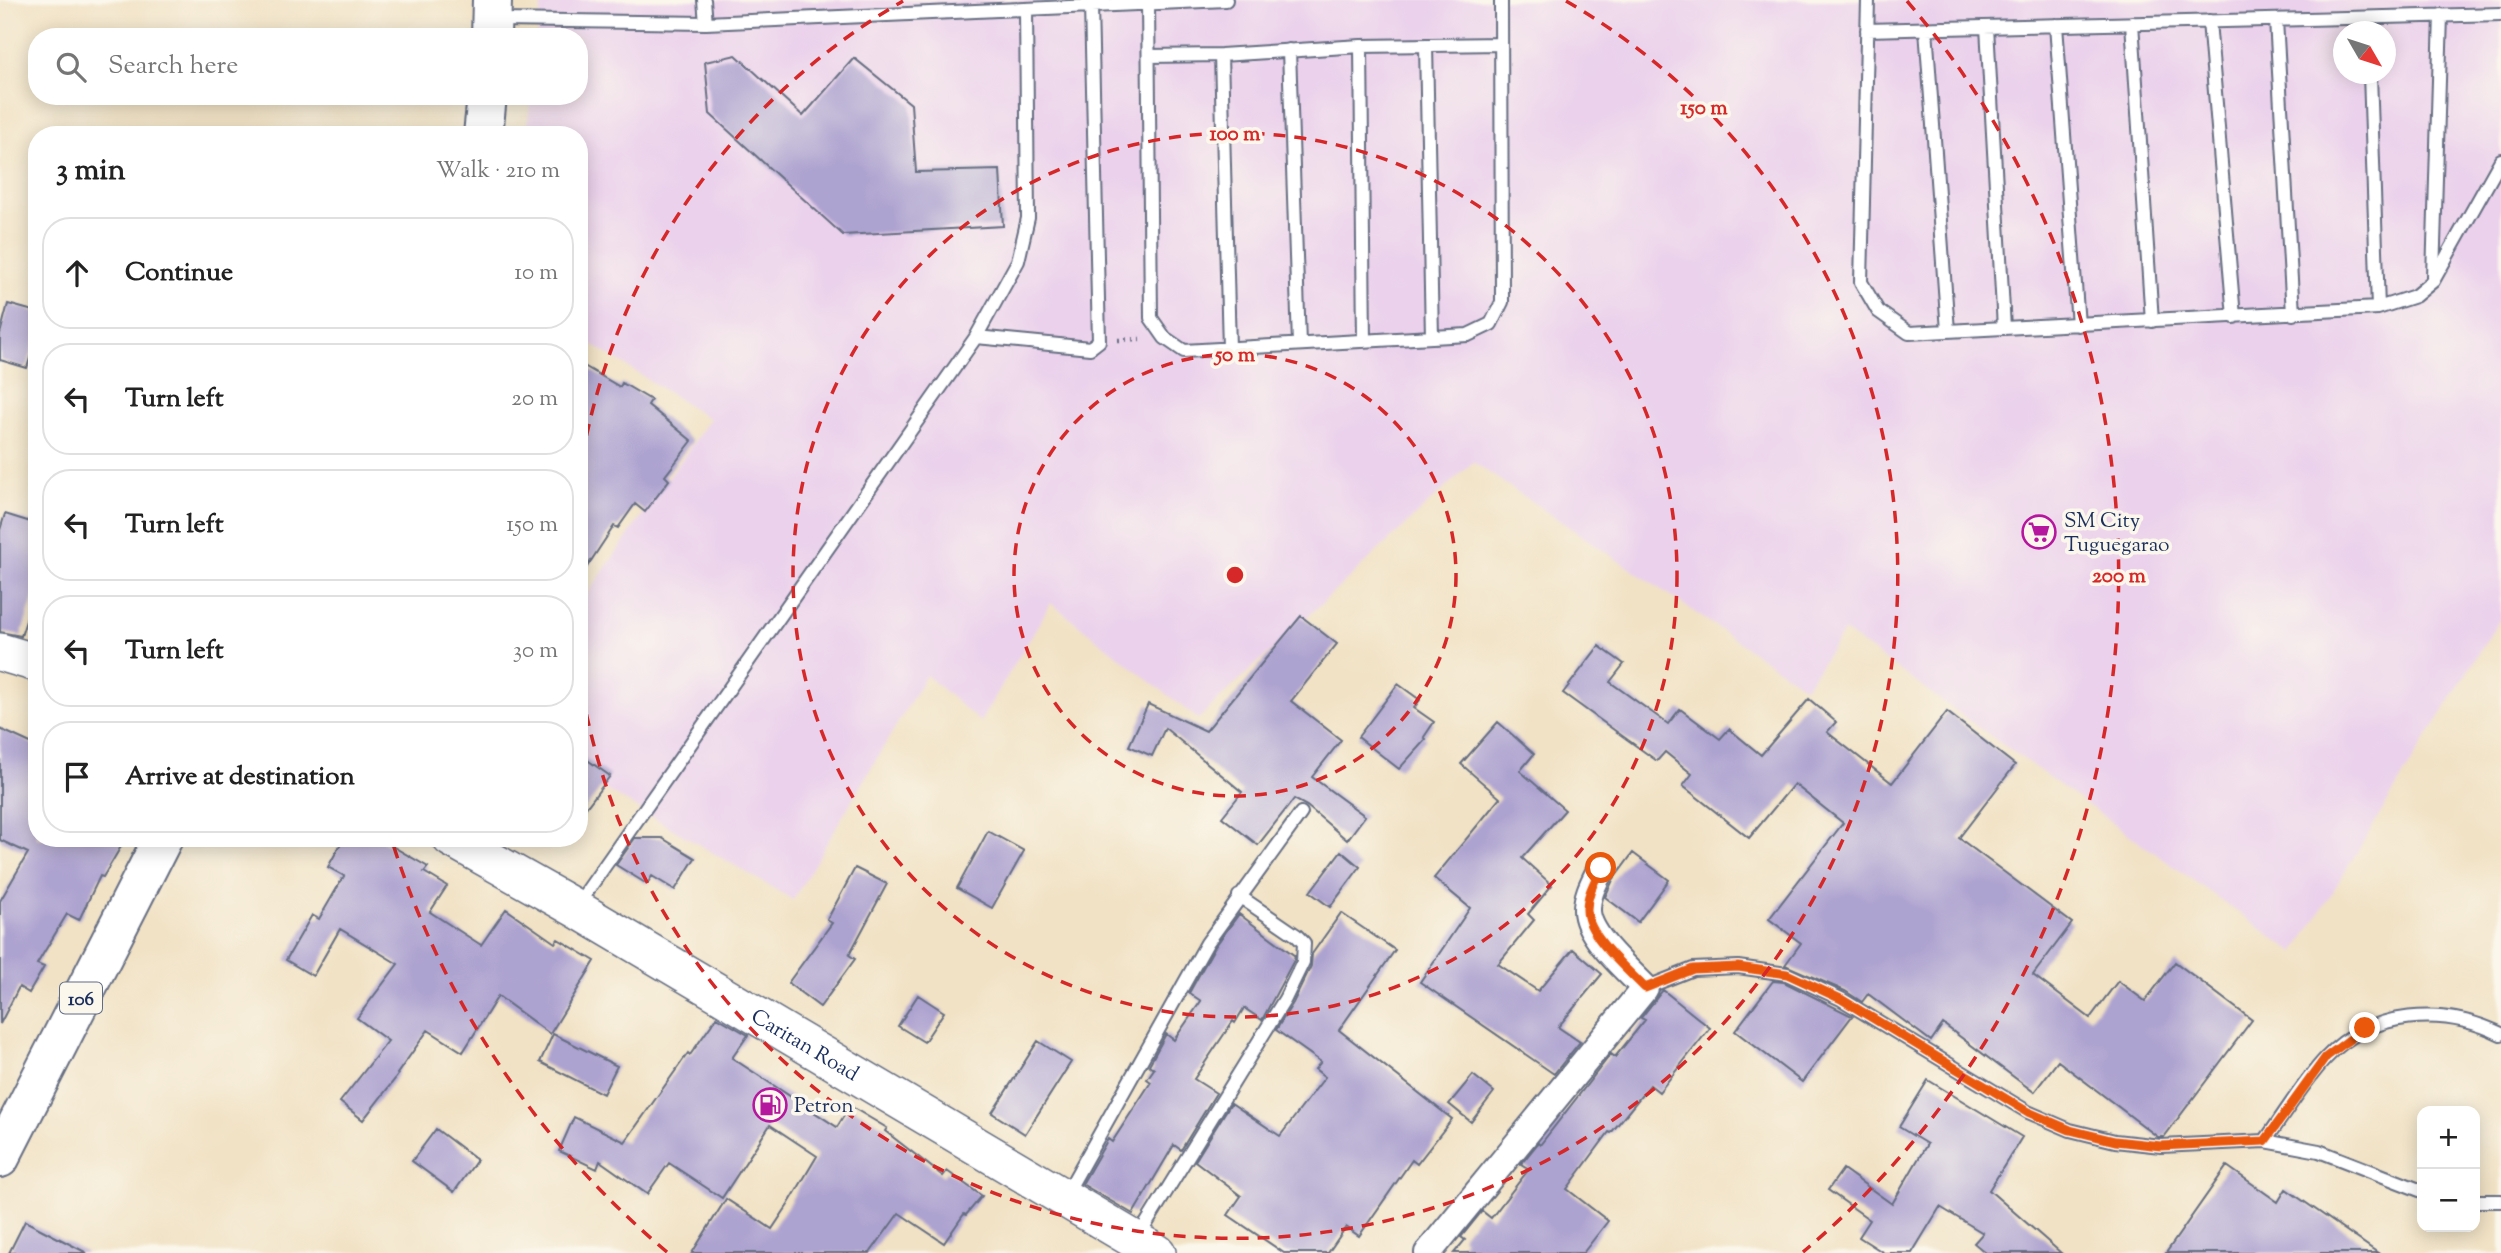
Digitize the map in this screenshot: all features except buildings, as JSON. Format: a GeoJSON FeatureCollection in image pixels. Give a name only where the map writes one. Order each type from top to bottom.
{"type":"FeatureCollection","features":[{"type":"Feature","properties":{"kind":"highway"},"geometry":{"type":"LineString","coordinates":[[484,126],[486,105]]}},
{"type":"Feature","properties":{"kind":"highway","name":"106"},"geometry":{"type":"LineString","coordinates":[[0,1158],[158,847]]}},
{"type":"Feature","properties":{"kind":"main road"},"geometry":{"type":"LineString","coordinates":[[0,652],[28,660]]}},
{"type":"Feature","properties":{"kind":"main road","name":"Caritan Road"},"geometry":{"type":"LineString","coordinates":[[467,847],[575,908],[1147,1247]]}},
{"type":"Feature","properties":{"kind":"street"},"geometry":{"type":"LineString","coordinates":[[1428,1253],[1645,988],[1596,935],[1586,913],[1589,893],[1601,868]]}},
{"type":"Feature","properties":{"kind":"lane"},"geometry":{"type":"LineString","coordinates":[[704,0],[706,23]]}},
{"type":"Feature","properties":{"kind":"lane"},"geometry":{"type":"LineString","coordinates":[[491,19],[706,23],[1226,0]]}},
{"type":"Feature","properties":{"kind":"lane"},"geometry":{"type":"LineString","coordinates":[[1148,2],[1151,318],[1165,338],[1184,351],[1468,335],[1491,324],[1502,302],[1501,0]]}},
{"type":"Feature","properties":{"kind":"lane"},"geometry":{"type":"LineString","coordinates":[[1868,0],[1861,282],[1878,311],[1909,333],[2378,308],[2415,296],[2433,281],[2501,160]]}},
{"type":"Feature","properties":{"kind":"lane"},"geometry":{"type":"LineString","coordinates":[[975,337],[1090,348],[1099,341],[1091,6]]}},
{"type":"Feature","properties":{"kind":"lane"},"geometry":{"type":"LineString","coordinates":[[575,908],[975,337],[1018,261],[1028,218],[1026,10]]}},
{"type":"Feature","properties":{"kind":"lane"},"geometry":{"type":"LineString","coordinates":[[1867,30],[2501,14]]}},
{"type":"Feature","properties":{"kind":"lane"},"geometry":{"type":"LineString","coordinates":[[2433,281],[2441,15]]}},
{"type":"Feature","properties":{"kind":"lane"},"geometry":{"type":"LineString","coordinates":[[2276,20],[2293,314]]}},
{"type":"Feature","properties":{"kind":"lane"},"geometry":{"type":"LineString","coordinates":[[2209,21],[2234,317]]}},
{"type":"Feature","properties":{"kind":"lane"},"geometry":{"type":"LineString","coordinates":[[2132,23],[2152,321]]}},
{"type":"Feature","properties":{"kind":"lane"},"geometry":{"type":"LineString","coordinates":[[2056,25],[2078,325]]}},
{"type":"Feature","properties":{"kind":"lane"},"geometry":{"type":"LineString","coordinates":[[1987,27],[2004,328]]}},
{"type":"Feature","properties":{"kind":"lane"},"geometry":{"type":"LineString","coordinates":[[1926,29],[1948,331]]}},
{"type":"Feature","properties":{"kind":"lane"},"geometry":{"type":"LineString","coordinates":[[1149,56],[1221,55],[1360,46],[1501,44]]}},
{"type":"Feature","properties":{"kind":"lane"},"geometry":{"type":"LineString","coordinates":[[1426,45],[1432,337]]}},
{"type":"Feature","properties":{"kind":"lane"},"geometry":{"type":"LineString","coordinates":[[1360,46],[1364,341]]}},
{"type":"Feature","properties":{"kind":"lane"},"geometry":{"type":"LineString","coordinates":[[1289,50],[1299,344]]}},
{"type":"Feature","properties":{"kind":"lane"},"geometry":{"type":"LineString","coordinates":[[1221,55],[1229,348]]}},
{"type":"Feature","properties":{"kind":"lane"},"geometry":{"type":"LineString","coordinates":[[2370,84],[2378,308]]}},
{"type":"Feature","properties":{"kind":"lane"},"geometry":{"type":"LineString","coordinates":[[1065,1197],[1207,943],[1301,813]]}},
{"type":"Feature","properties":{"kind":"lane"},"geometry":{"type":"LineString","coordinates":[[1147,1247],[1303,962],[1304,943],[1239,896]]}},
{"type":"Feature","properties":{"kind":"lane"},"geometry":{"type":"LineString","coordinates":[[1645,988],[1693,969],[1738,967],[1787,974],[1841,999],[2028,1112],[2070,1130],[2115,1141],[2161,1146],[2265,1141],[2319,1151],[2417,1189]]}},
{"type":"Feature","properties":{"kind":"lane"},"geometry":{"type":"LineString","coordinates":[[2265,1141],[2326,1057],[2365,1028],[2418,1015],[2459,1019],[2501,1034]]}},
{"type":"Feature","properties":{"kind":"lane"},"geometry":{"type":"LineString","coordinates":[[2480,1201],[2501,1201]]}},
{"type":"Feature","properties":{"kind":"path"},"geometry":{"type":"LineString","coordinates":[[1099,341],[1165,338]]}},
{"type":"Feature","properties":{"kind":"shaded area","name":"SM City Tuguegarao"},"geometry":{"type":"Polygon","coordinates":[[[542,0],[2501,0],[2501,617],[2295,953],[1844,631],[1805,687],[1473,462],[1198,719],[1051,603],[980,722],[926,675],[793,900],[588,779],[588,593],[710,419],[588,342],[588,126],[527,126],[530,105],[588,105],[588,28],[538,28],[542,0]]]}},
{"type":"Feature","properties":{"kind":"place","name":"SM City Tuguegarao"},"geometry":{"type":"Point","coordinates":[2039,532]}},
{"type":"Feature","properties":{"kind":"place","name":"Petron"},"geometry":{"type":"Point","coordinates":[770,1105]}},
{"type":"Feature","properties":{"kind":"route"},"geometry":{"type":"LineString","coordinates":[[1601,868],[1589,893],[1586,913],[1596,935],[1645,988],[1693,969],[1738,967],[1787,974],[1841,999],[2028,1112],[2070,1130],[2115,1141],[2161,1146],[2265,1141],[2326,1057],[2365,1028]]}}]}
